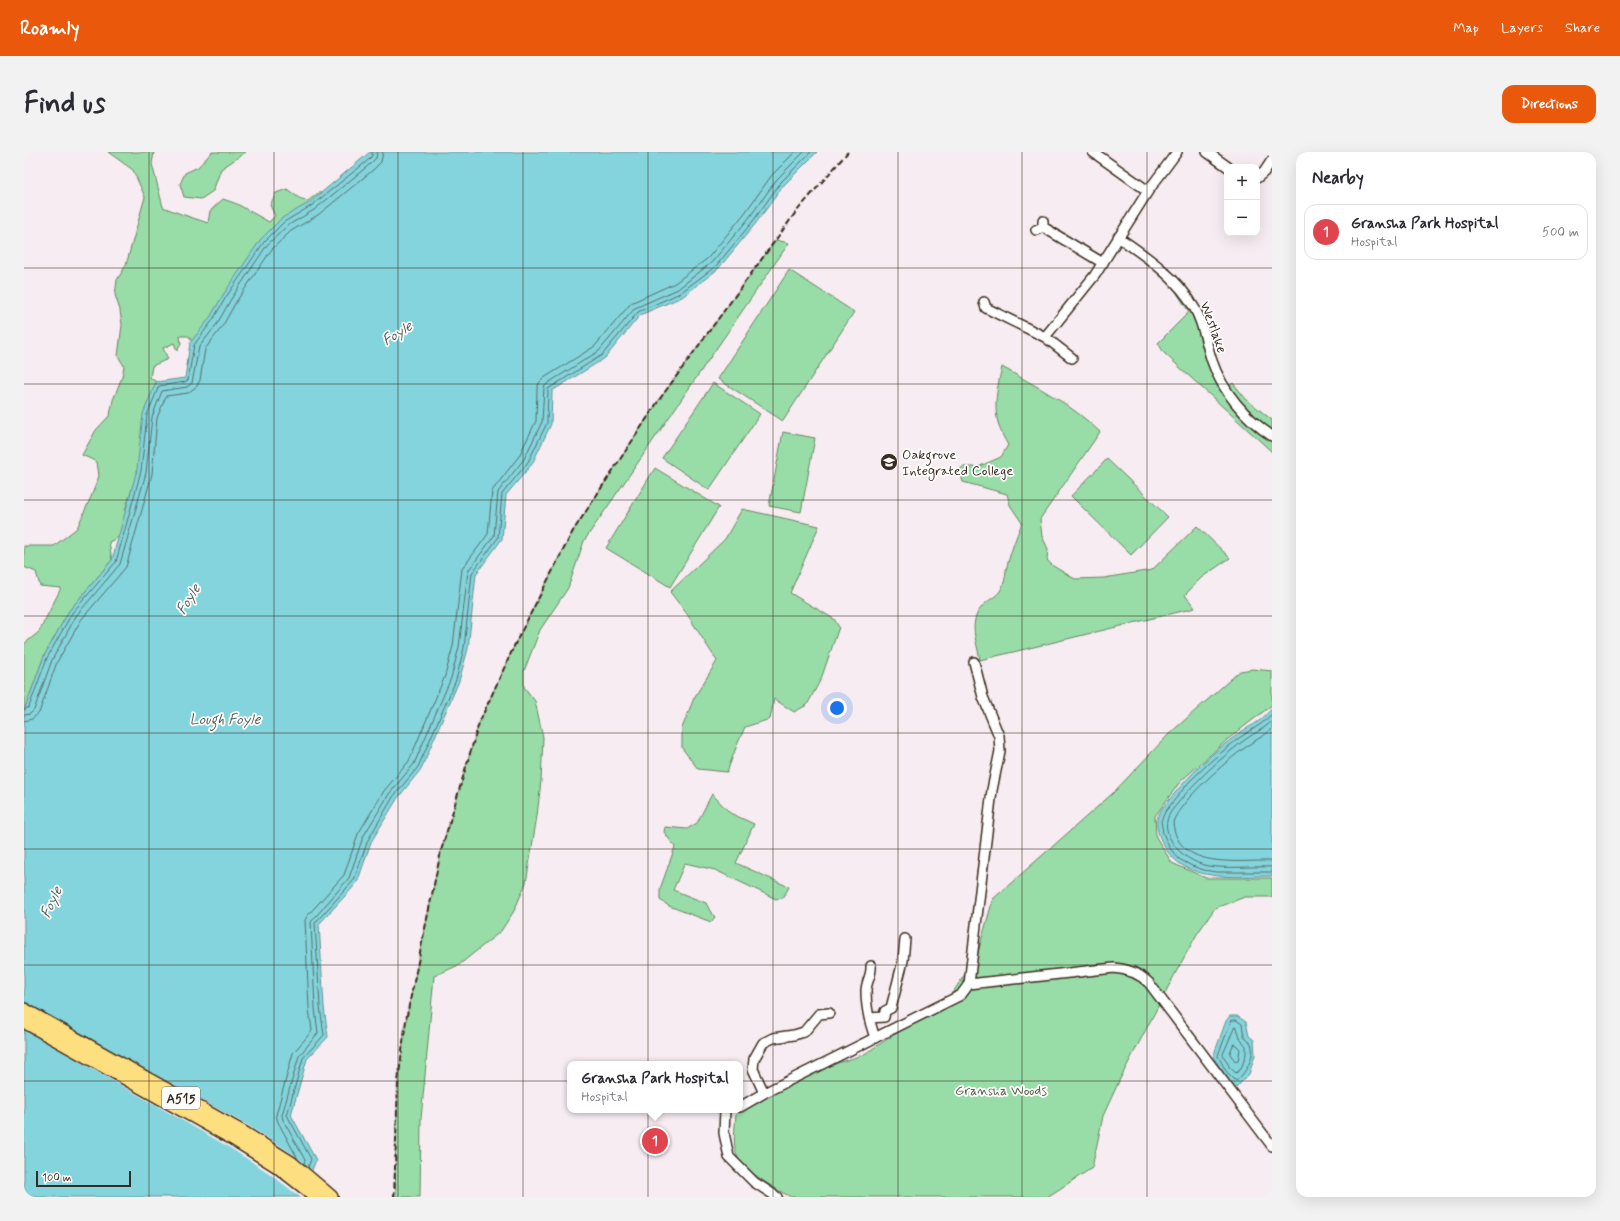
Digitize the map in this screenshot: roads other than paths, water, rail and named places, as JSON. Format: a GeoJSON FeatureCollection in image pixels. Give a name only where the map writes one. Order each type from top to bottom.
{"type":"FeatureCollection","features":[{"type":"Feature","properties":{"kind":"highway","name":"A515"},"geometry":{"type":"LineString","coordinates":[[24,1010],[245,1134],[291,1163],[331,1197]]}},
{"type":"Feature","properties":{"kind":"highway","name":"A515"},"geometry":{"type":"LineString","coordinates":[[24,1021],[232,1137],[276,1165],[317,1197]]}},
{"type":"Feature","properties":{"kind":"street"},"geometry":{"type":"LineString","coordinates":[[1093,152],[1148,191]]}},
{"type":"Feature","properties":{"kind":"street"},"geometry":{"type":"LineString","coordinates":[[1048,340],[1103,263],[1148,191],[1177,152]]}},
{"type":"Feature","properties":{"kind":"street"},"geometry":{"type":"LineString","coordinates":[[1207,152],[1224,164]]}},
{"type":"Feature","properties":{"kind":"street"},"geometry":{"type":"LineString","coordinates":[[1260,175],[1272,160]]}},
{"type":"Feature","properties":{"kind":"street"},"geometry":{"type":"LineString","coordinates":[[1041,226],[1103,263]]}},
{"type":"Feature","properties":{"kind":"street","name":"Westlake"},"geometry":{"type":"LineString","coordinates":[[1118,237],[1153,263],[1183,291],[1196,310],[1212,362],[1219,379],[1229,395],[1240,408],[1272,436]]}},
{"type":"Feature","properties":{"kind":"street"},"geometry":{"type":"LineString","coordinates":[[983,307],[1048,340],[1069,356],[1074,347]]}},
{"type":"Feature","properties":{"kind":"street"},"geometry":{"type":"LineString","coordinates":[[743,1104],[960,995],[969,984],[992,790],[1000,751],[999,736],[983,697],[974,662]]}},
{"type":"Feature","properties":{"kind":"street"},"geometry":{"type":"LineString","coordinates":[[870,1018],[884,1017],[885,1011],[891,1008],[903,961],[904,940]]}},
{"type":"Feature","properties":{"kind":"street"},"geometry":{"type":"LineString","coordinates":[[871,966],[871,972],[866,990],[870,1018],[875,1038]]}},
{"type":"Feature","properties":{"kind":"street"},"geometry":{"type":"LineString","coordinates":[[969,984],[1114,968],[1140,975],[1149,983],[1272,1146]]}},
{"type":"Feature","properties":{"kind":"street"},"geometry":{"type":"LineString","coordinates":[[764,1093],[753,1069],[754,1059],[764,1043],[773,1038],[804,1032],[819,1014],[829,1013]]}},
{"type":"Feature","properties":{"kind":"street"},"geometry":{"type":"LineString","coordinates":[[724,1113],[724,1133],[729,1157],[754,1182],[777,1197]]}},
{"type":"Feature","properties":{"kind":"water","name":"Lough Foyle"},"geometry":{"type":"Polygon","coordinates":[[[370,152],[817,152],[784,185],[756,223],[718,269],[682,297],[640,315],[605,358],[552,391],[551,424],[532,464],[506,495],[502,539],[476,574],[468,649],[459,681],[421,769],[397,799],[371,842],[357,883],[319,924],[324,1007],[328,1037],[307,1059],[291,1115],[316,1160],[301,1197],[24,1197],[24,711],[44,656],[69,611],[112,560],[137,470],[143,414],[156,382],[185,378],[190,343],[209,319],[223,295],[261,239],[282,218],[309,203],[370,152]]]}},
{"type":"Feature","properties":{"kind":"water"},"geometry":{"type":"Polygon","coordinates":[[[1272,709],[1272,876],[1228,877],[1198,872],[1185,867],[1173,858],[1161,840],[1157,823],[1160,811],[1185,781],[1202,764],[1240,732],[1259,721],[1272,709]]]}},
{"type":"Feature","properties":{"kind":"water"},"geometry":{"type":"Polygon","coordinates":[[[1230,1016],[1237,1016],[1246,1022],[1249,1036],[1254,1040],[1255,1055],[1249,1074],[1235,1089],[1213,1057],[1226,1021],[1230,1016]]]}},
{"type":"Feature","properties":{"kind":"railway"},"geometry":{"type":"LineString","coordinates":[[394,1197],[398,1082],[406,1020],[441,851],[479,723],[516,642],[573,531],[659,400],[796,212],[848,152]]}},
{"type":"Feature","properties":{"kind":"place","name":"Oakgrove Integrated College"},"geometry":{"type":"Point","coordinates":[889,462]}},
{"type":"Feature","properties":{"kind":"place","name":"Gransha Park Hospital"},"geometry":{"type":"Point","coordinates":[655,1141]}},
{"type":"Feature","properties":{"kind":"water label","name":"Foyle"},"geometry":{"type":"Point","coordinates":[397,333]}},
{"type":"Feature","properties":{"kind":"water label","name":"Foyle"},"geometry":{"type":"Point","coordinates":[188,599]}},
{"type":"Feature","properties":{"kind":"water label","name":"Foyle"},"geometry":{"type":"Point","coordinates":[51,902]}},
{"type":"Feature","properties":{"kind":"park label","name":"Gransha Woods"},"geometry":{"type":"Point","coordinates":[1001,1090]}}]}
